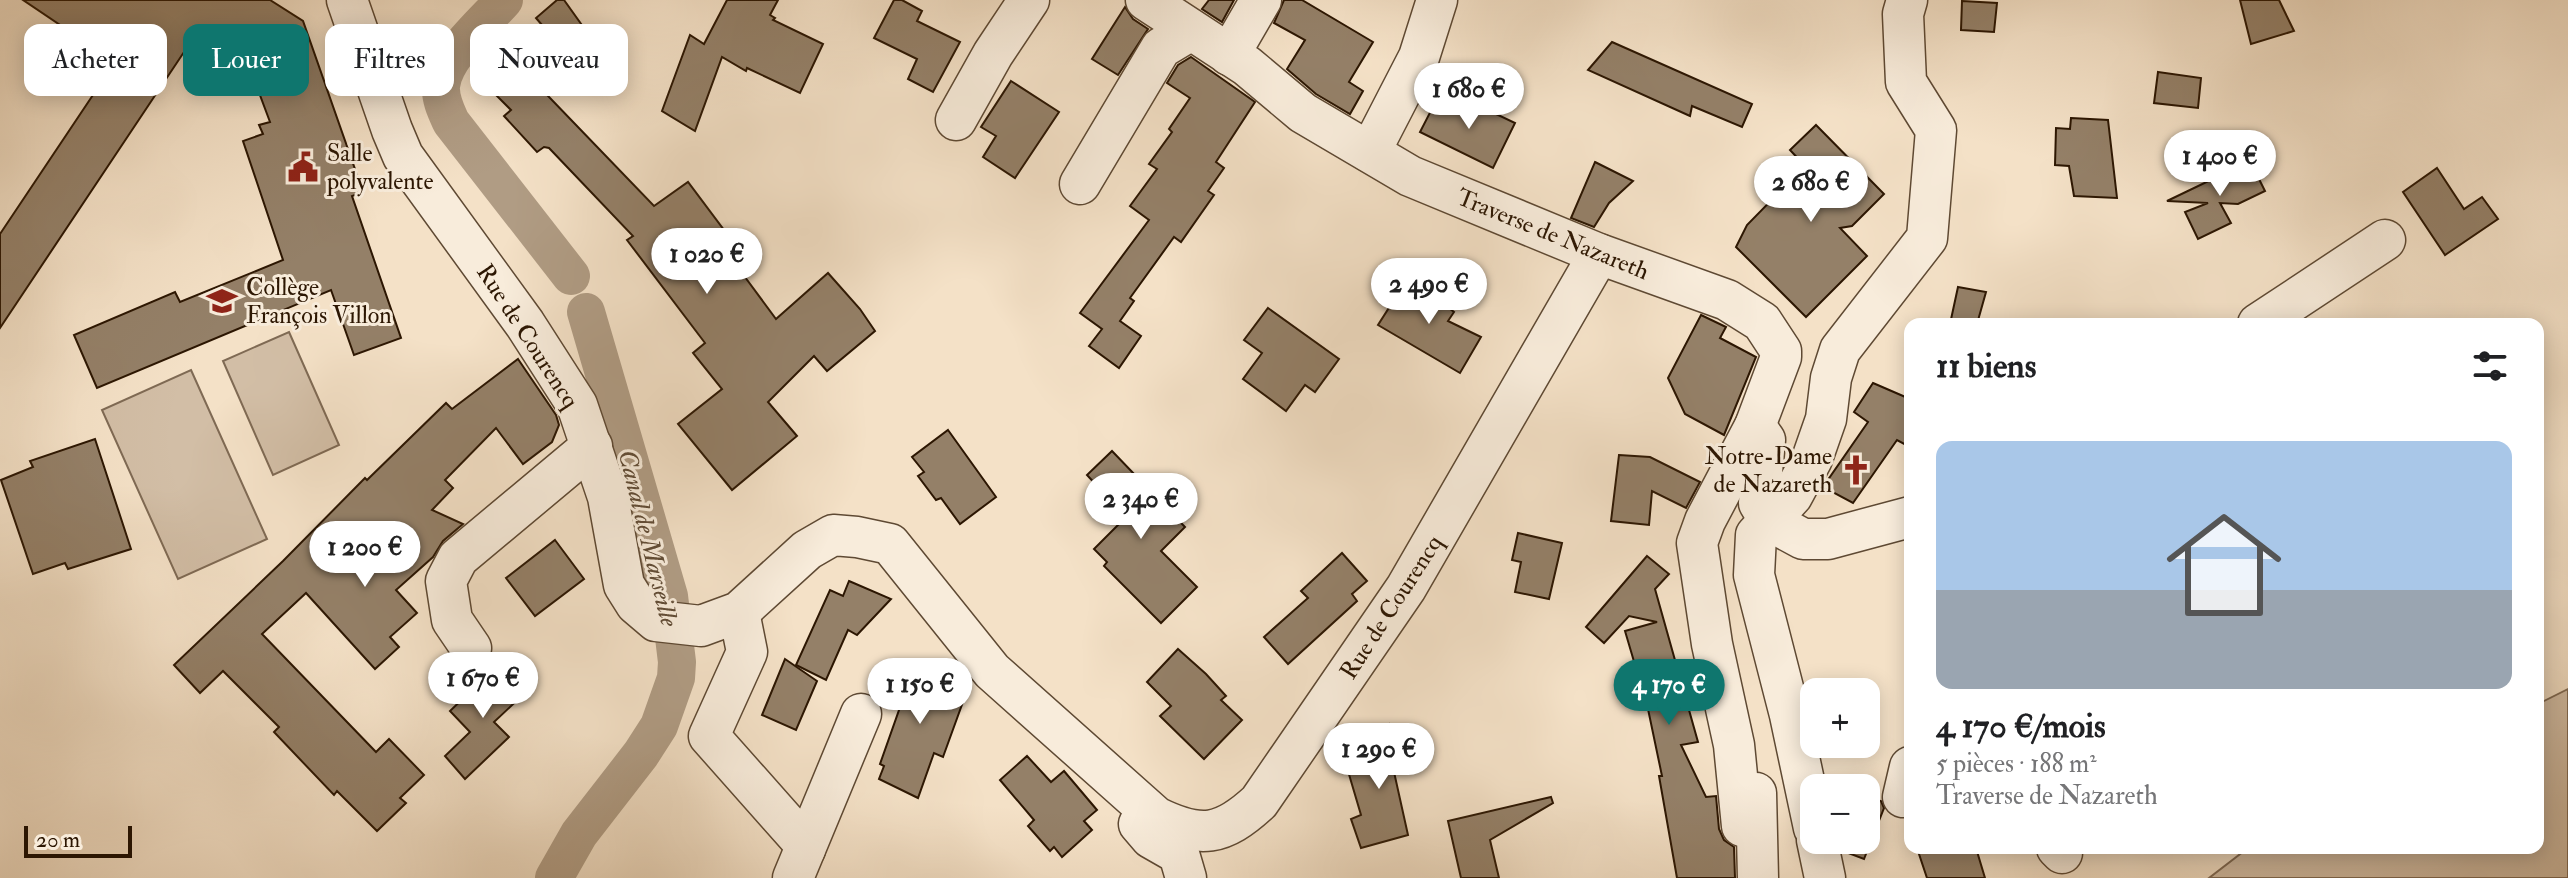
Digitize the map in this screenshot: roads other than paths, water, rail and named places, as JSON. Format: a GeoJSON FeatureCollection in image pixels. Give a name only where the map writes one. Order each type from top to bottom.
{"type":"FeatureCollection","features":[{"type":"Feature","properties":{"kind":"street","name":"Rue de Courencq"},"geometry":{"type":"LineString","coordinates":[[347,0],[403,156],[525,324],[577,405],[608,497],[624,585],[636,604],[656,621],[701,626],[739,612],[807,550],[833,535],[890,544],[992,671],[1156,817],[1197,832],[1219,831],[1239,821],[1259,802],[1406,588],[1599,254]]}},
{"type":"Feature","properties":{"kind":"street"},"geometry":{"type":"LineString","coordinates":[[956,120],[993,54],[1029,0]]}},
{"type":"Feature","properties":{"kind":"street","name":"Traverse de Nazareth"},"geometry":{"type":"LineString","coordinates":[[1146,0],[1229,55],[1303,113],[1410,176],[1599,254],[1727,300],[1762,322],[1781,351],[1781,357],[1755,426],[1705,521],[1698,551]]}},
{"type":"Feature","properties":{"kind":"street"},"geometry":{"type":"LineString","coordinates":[[1229,55],[1261,0]]}},
{"type":"Feature","properties":{"kind":"street"},"geometry":{"type":"LineString","coordinates":[[1370,152],[1419,57],[1437,0]]}},
{"type":"Feature","properties":{"kind":"street"},"geometry":{"type":"LineString","coordinates":[[1803,774],[1754,575],[1756,535],[1792,496],[1812,459],[1826,419],[1831,378],[1840,350],[1927,238],[1936,130],[1906,82],[1903,14],[1907,0]]}},
{"type":"Feature","properties":{"kind":"street"},"geometry":{"type":"LineString","coordinates":[[1080,184],[1161,48],[1191,30]]}},
{"type":"Feature","properties":{"kind":"street"},"geometry":{"type":"LineString","coordinates":[[2267,318],[2385,240]]}},
{"type":"Feature","properties":{"kind":"street"},"geometry":{"type":"LineString","coordinates":[[1755,426],[1765,440],[1759,503],[1770,521],[1803,539],[1828,539],[1904,519]]}},
{"type":"Feature","properties":{"kind":"street"},"geometry":{"type":"LineString","coordinates":[[471,648],[452,620],[446,581],[458,558],[592,446]]}},
{"type":"Feature","properties":{"kind":"street"},"geometry":{"type":"LineString","coordinates":[[1698,551],[1712,644],[1734,745],[1742,826]]}},
{"type":"Feature","properties":{"kind":"street"},"geometry":{"type":"LineString","coordinates":[[1698,551],[1728,614],[1755,734],[1758,878]]}},
{"type":"Feature","properties":{"kind":"street"},"geometry":{"type":"LineString","coordinates":[[739,612],[747,652],[709,736],[803,842],[799,864]]}},
{"type":"Feature","properties":{"kind":"street"},"geometry":{"type":"LineString","coordinates":[[799,864],[861,714]]}},
{"type":"Feature","properties":{"kind":"street"},"geometry":{"type":"LineString","coordinates":[[1134,798],[1132,810],[1138,823],[1151,838],[1179,854],[1186,878]]}},
{"type":"Feature","properties":{"kind":"street"},"geometry":{"type":"LineString","coordinates":[[1820,854],[1825,878]]}},
{"type":"Feature","properties":{"kind":"waterway","name":"Canal de Marseille"},"geometry":{"type":"LineString","coordinates":[[504,0],[449,63],[441,86],[442,100],[451,122],[571,276]]}},
{"type":"Feature","properties":{"kind":"waterway","name":"Canal de Marseille"},"geometry":{"type":"LineString","coordinates":[[554,878],[579,834],[659,726],[676,678],[677,662],[669,596],[586,312]]}},
{"type":"Feature","properties":{"kind":"place","name":"Salle polyvalente"},"geometry":{"type":"Point","coordinates":[303,167]}},
{"type":"Feature","properties":{"kind":"place","name":"Collège François Villon"},"geometry":{"type":"Point","coordinates":[222,301]}},
{"type":"Feature","properties":{"kind":"place","name":"Notre-Dame de Nazareth"},"geometry":{"type":"Point","coordinates":[1856,470]}}]}
